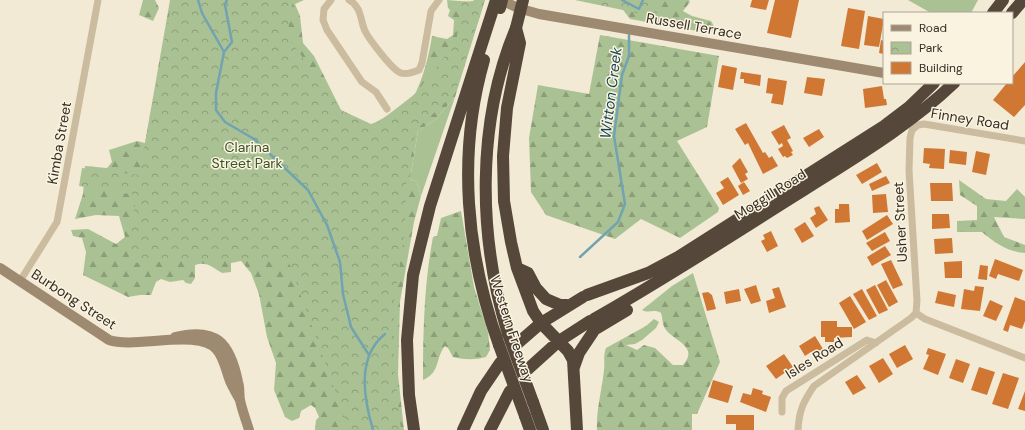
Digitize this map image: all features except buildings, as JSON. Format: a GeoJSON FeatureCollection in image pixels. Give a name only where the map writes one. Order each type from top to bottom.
{"type":"FeatureCollection","features":[{"type":"Feature","properties":{"kind":"highway"},"geometry":{"type":"LineString","coordinates":[[414,430],[409,395],[408,322],[413,275],[433,198],[492,22],[496,0]]}},
{"type":"Feature","properties":{"kind":"highway","name":"Western Freeway"},"geometry":{"type":"LineString","coordinates":[[501,0],[492,22],[475,94],[467,177],[468,206],[475,263],[485,305],[530,430]]}},
{"type":"Feature","properties":{"kind":"highway","name":"Western Freeway"},"geometry":{"type":"LineString","coordinates":[[523,0],[516,28],[509,44],[494,107],[488,146],[485,190],[490,254],[497,294],[508,334],[544,430]]}},
{"type":"Feature","properties":{"kind":"highway"},"geometry":{"type":"LineString","coordinates":[[993,12],[1003,0]]}},
{"type":"Feature","properties":{"kind":"highway"},"geometry":{"type":"LineString","coordinates":[[1013,13],[1023,0]]}},
{"type":"Feature","properties":{"kind":"highway"},"geometry":{"type":"LineString","coordinates":[[516,28],[520,43],[507,108],[503,156],[504,201],[517,268],[530,306],[541,323],[559,341],[571,356],[574,368],[577,430]]}},
{"type":"Feature","properties":{"kind":"highway","name":"Moggill Road"},"geometry":{"type":"LineString","coordinates":[[512,350],[541,323],[567,305],[585,296],[636,278],[668,263],[884,126],[909,107],[933,84]]}},
{"type":"Feature","properties":{"kind":"highway","name":"Moggill Road"},"geometry":{"type":"LineString","coordinates":[[528,369],[559,341],[594,325],[867,150],[930,104],[953,84]]}},
{"type":"Feature","properties":{"kind":"highway"},"geometry":{"type":"LineString","coordinates":[[420,246],[414,316],[417,396],[421,430]]}},
{"type":"Feature","properties":{"kind":"highway"},"geometry":{"type":"LineString","coordinates":[[517,268],[528,273],[536,288],[549,301],[560,305],[567,305]]}},
{"type":"Feature","properties":{"kind":"highway"},"geometry":{"type":"LineString","coordinates":[[574,368],[579,352],[594,325]]}},
{"type":"Feature","properties":{"kind":"highway"},"geometry":{"type":"LineString","coordinates":[[463,430],[481,391],[500,363]]}},
{"type":"Feature","properties":{"kind":"highway"},"geometry":{"type":"LineString","coordinates":[[490,430],[510,391]]}},
{"type":"Feature","properties":{"kind":"main road","name":"Russell Terrace"},"geometry":{"type":"LineString","coordinates":[[501,0],[518,8],[539,14],[883,73]]}},
{"type":"Feature","properties":{"kind":"main road","name":"Burbong Street"},"geometry":{"type":"LineString","coordinates":[[0,268],[109,340],[123,343],[160,340],[198,341],[214,346],[221,355],[231,383],[240,400],[249,430]]}},
{"type":"Feature","properties":{"kind":"street","name":"Kimba Street"},"geometry":{"type":"LineString","coordinates":[[20,281],[57,222],[98,0]]}},
{"type":"Feature","properties":{"kind":"street"},"geometry":{"type":"LineString","coordinates":[[331,0],[324,9],[323,20],[326,30],[362,82],[376,92],[387,109]]}},
{"type":"Feature","properties":{"kind":"street"},"geometry":{"type":"LineString","coordinates":[[349,0],[353,2],[361,14],[366,31],[393,67],[401,73],[412,73],[419,70],[422,63],[431,11],[439,0]]}},
{"type":"Feature","properties":{"kind":"street","name":"Finney Road"},"geometry":{"type":"LineString","coordinates":[[912,130],[918,125],[924,124],[1025,141]]}},
{"type":"Feature","properties":{"kind":"street","name":"Usher Street"},"geometry":{"type":"LineString","coordinates":[[912,130],[910,138],[910,170],[917,301],[916,313]]}},
{"type":"Feature","properties":{"kind":"street"},"geometry":{"type":"LineString","coordinates":[[916,313],[925,319],[1025,358]]}},
{"type":"Feature","properties":{"kind":"street","name":"Isles Road"},"geometry":{"type":"LineString","coordinates":[[798,430],[799,414],[806,398],[814,386],[916,313]]}},
{"type":"Feature","properties":{"kind":"street","name":"Isles Road"},"geometry":{"type":"LineString","coordinates":[[782,412],[782,398],[786,391],[867,340],[876,343]]}},
{"type":"Feature","properties":{"kind":"green space"},"geometry":{"type":"Polygon","coordinates":[[[143,0],[155,0],[159,8],[153,21],[139,15],[143,0]]]}},
{"type":"Feature","properties":{"kind":"green space","name":"Clarina Street Park"},"geometry":{"type":"Polygon","coordinates":[[[170,0],[304,0],[295,4],[300,16],[303,43],[314,56],[341,110],[371,124],[396,110],[409,100],[416,92],[426,65],[432,36],[447,39],[453,35],[454,20],[448,16],[450,10],[448,8],[447,0],[472,2],[474,0],[485,0],[455,97],[435,120],[418,131],[410,179],[417,182],[421,196],[414,222],[400,302],[398,374],[404,430],[315,430],[316,420],[319,417],[315,408],[311,405],[301,411],[299,418],[292,421],[285,417],[274,390],[276,363],[267,337],[259,294],[251,273],[241,261],[231,263],[231,272],[222,273],[206,264],[195,265],[195,278],[191,284],[186,283],[183,280],[170,282],[161,279],[156,282],[151,295],[128,297],[83,275],[86,252],[82,238],[73,236],[71,230],[88,229],[116,244],[125,237],[119,216],[96,215],[75,219],[83,194],[85,166],[107,168],[112,162],[109,150],[137,141],[145,143],[170,0]]]}},
{"type":"Feature","properties":{"kind":"green space","name":"Clarina Street Park"},"geometry":{"type":"Polygon","coordinates":[[[172,0],[293,0],[287,36],[341,110],[371,128],[415,94],[456,42],[462,2],[485,0],[455,93],[416,130],[406,185],[405,231],[394,302],[394,365],[401,430],[349,430],[287,257],[128,263],[136,195],[79,186],[82,168],[139,175],[172,0]]]}},
{"type":"Feature","properties":{"kind":"green space"},"geometry":{"type":"Polygon","coordinates":[[[575,0],[661,0],[656,17],[575,0]]]}},
{"type":"Feature","properties":{"kind":"green space"},"geometry":{"type":"Polygon","coordinates":[[[613,0],[689,0],[690,2],[683,11],[692,16],[711,21],[717,31],[703,32],[630,19],[617,2],[613,0]]]}},
{"type":"Feature","properties":{"kind":"green space"},"geometry":{"type":"Polygon","coordinates":[[[908,0],[978,0],[972,12],[929,12],[908,0]]]}},
{"type":"Feature","properties":{"kind":"green space"},"geometry":{"type":"Polygon","coordinates":[[[600,35],[719,56],[707,127],[677,141],[719,208],[718,212],[680,238],[641,219],[615,239],[546,215],[531,192],[529,138],[538,85],[589,94],[600,35]]]}},
{"type":"Feature","properties":{"kind":"green space"},"geometry":{"type":"Polygon","coordinates":[[[455,97],[421,196],[417,182],[410,179],[418,131],[435,120],[455,97]]]}},
{"type":"Feature","properties":{"kind":"green space"},"geometry":{"type":"Polygon","coordinates":[[[959,180],[986,199],[1006,201],[1017,189],[1025,197],[1025,219],[994,217],[1004,237],[1025,245],[1025,253],[1013,251],[1002,246],[982,232],[957,232],[957,221],[977,220],[977,206],[960,195],[959,180]]]}},
{"type":"Feature","properties":{"kind":"green space"},"geometry":{"type":"Polygon","coordinates":[[[461,211],[474,287],[488,332],[490,350],[486,357],[466,359],[453,357],[448,348],[445,346],[433,373],[423,380],[425,308],[433,237],[437,236],[441,218],[461,211]]]}},
{"type":"Feature","properties":{"kind":"green space"},"geometry":{"type":"Polygon","coordinates":[[[693,273],[720,362],[697,414],[692,414],[692,430],[597,430],[597,415],[606,348],[646,326],[654,319],[659,322],[656,328],[635,344],[626,345],[637,350],[644,345],[655,348],[673,365],[683,365],[687,359],[687,349],[665,329],[661,313],[642,310],[672,286],[693,273]]]}},
{"type":"Feature","properties":{"kind":"waterway"},"geometry":{"type":"LineString","coordinates":[[198,0],[202,13],[224,52],[216,93],[216,110],[225,122],[254,139],[308,190],[327,225],[340,262],[343,294],[351,327],[369,355]]}},
{"type":"Feature","properties":{"kind":"waterway"},"geometry":{"type":"LineString","coordinates":[[224,52],[232,42],[225,5],[227,0]]}},
{"type":"Feature","properties":{"kind":"waterway"},"geometry":{"type":"LineString","coordinates":[[622,0],[639,9],[643,0]]}},
{"type":"Feature","properties":{"kind":"waterway","name":"Witton Creek"},"geometry":{"type":"LineString","coordinates":[[580,257],[618,222],[625,204],[614,136],[622,75],[629,56],[629,33]]}},
{"type":"Feature","properties":{"kind":"waterway","name":"Witton Creek"},"geometry":{"type":"LineString","coordinates":[[373,430],[365,392],[366,366],[376,343],[385,334]]}}]}
